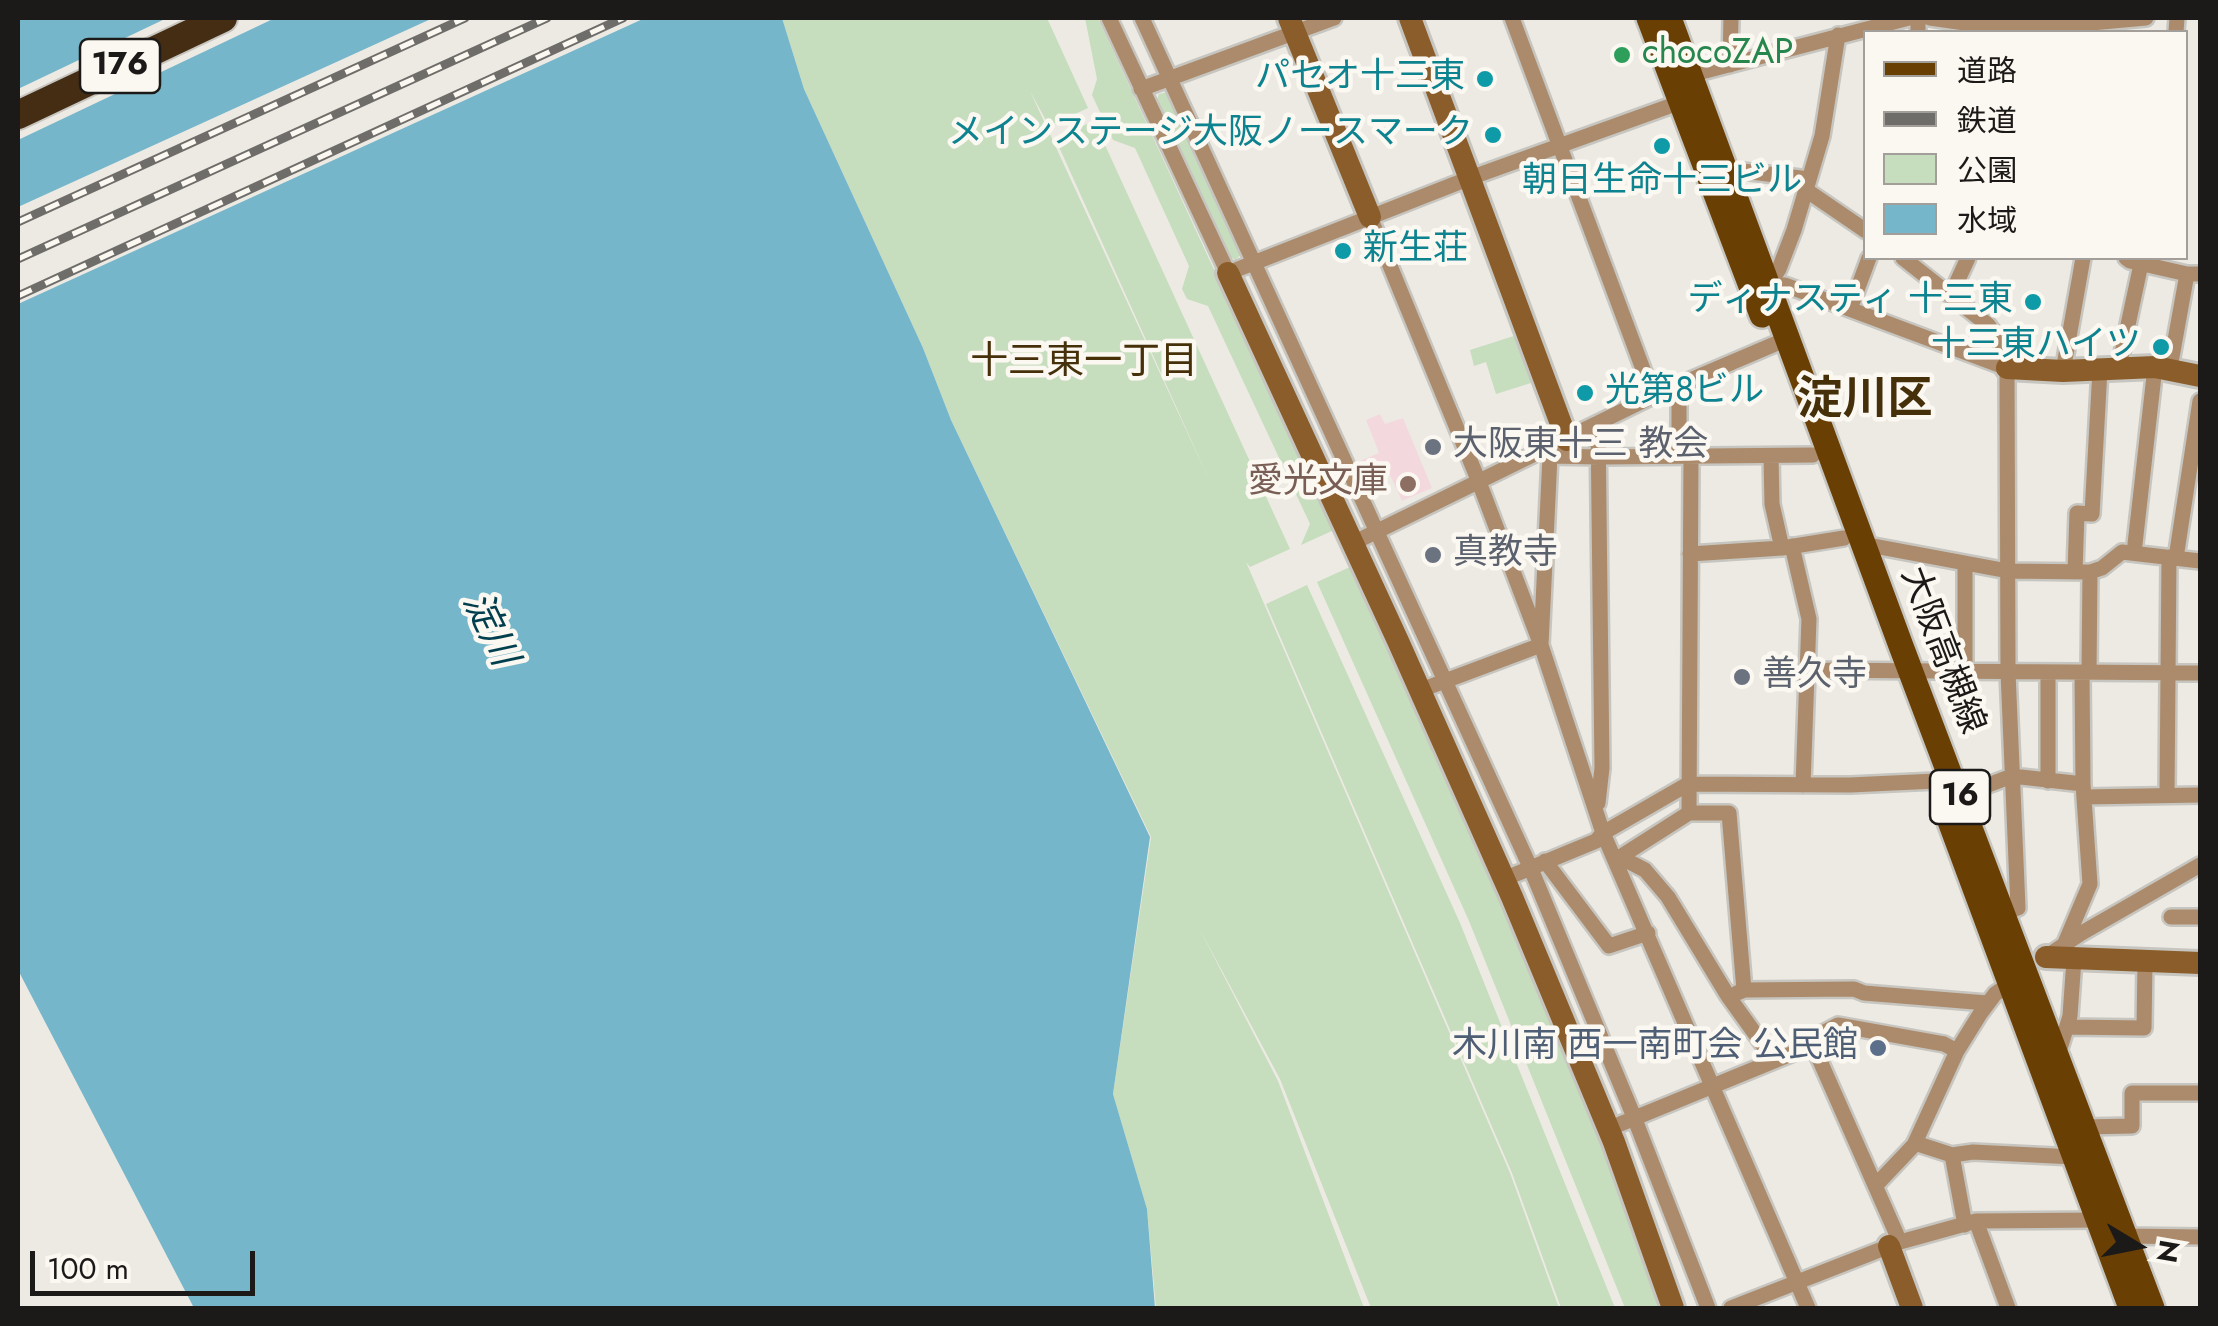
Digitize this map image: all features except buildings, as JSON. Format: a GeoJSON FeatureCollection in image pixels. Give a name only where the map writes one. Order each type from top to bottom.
{"type":"FeatureCollection","features":[{"type":"Feature","properties":{"kind":"highway","name":"176"},"geometry":{"type":"LineString","coordinates":[[18,115],[223,18]]}},
{"type":"Feature","properties":{"kind":"main road","name":"大阪高槻線"},"geometry":{"type":"LineString","coordinates":[[1649,18],[1680,102],[1781,341],[1903,672],[1936,781],[2017,979],[2056,1060],[2152,1308]]}},
{"type":"Feature","properties":{"kind":"main road","name":"大阪高槻線"},"geometry":{"type":"LineString","coordinates":[[1669,18],[1726,169],[1761,288]]}},
{"type":"Feature","properties":{"kind":"main road","name":"大阪高槻線"},"geometry":{"type":"LineString","coordinates":[[1781,341],[1813,455],[1854,541]]}},
{"type":"Feature","properties":{"kind":"main road","name":"大阪高槻線"},"geometry":{"type":"LineString","coordinates":[[1903,672],[1959,796],[2002,913],[2017,979],[2074,1157],[2131,1308]]}},
{"type":"Feature","properties":{"kind":"street"},"geometry":{"type":"LineString","coordinates":[[1109,18],[1504,879],[1608,1129],[1674,1308]]}},
{"type":"Feature","properties":{"kind":"street"},"geometry":{"type":"LineString","coordinates":[[1142,18],[1446,680],[1538,865],[1708,1308]]}},
{"type":"Feature","properties":{"kind":"street"},"geometry":{"type":"LineString","coordinates":[[1142,89],[1292,25],[1334,18]]}},
{"type":"Feature","properties":{"kind":"street"},"geometry":{"type":"LineString","coordinates":[[1410,18],[1470,178],[1555,448],[1541,644]]}},
{"type":"Feature","properties":{"kind":"street"},"geometry":{"type":"LineString","coordinates":[[1512,18],[1653,396]]}},
{"type":"Feature","properties":{"kind":"street"},"geometry":{"type":"LineString","coordinates":[[1730,65],[1731,18]]}},
{"type":"Feature","properties":{"kind":"street"},"geometry":{"type":"LineString","coordinates":[[1228,273],[1470,178],[1680,102],[1690,74],[1909,18]]}},
{"type":"Feature","properties":{"kind":"street"},"geometry":{"type":"LineString","coordinates":[[1930,18],[2002,28],[2069,29],[2146,18]]}},
{"type":"Feature","properties":{"kind":"street"},"geometry":{"type":"LineString","coordinates":[[1292,25],[1479,482],[1541,644],[1604,832],[1808,1308]]}},
{"type":"Feature","properties":{"kind":"street"},"geometry":{"type":"LineString","coordinates":[[1761,288],[1780,269],[1826,123],[1838,35]]}},
{"type":"Feature","properties":{"kind":"street"},"geometry":{"type":"LineString","coordinates":[[1726,169],[1807,184],[1863,229]]}},
{"type":"Feature","properties":{"kind":"street"},"geometry":{"type":"LineString","coordinates":[[1850,309],[1868,260]]}},
{"type":"Feature","properties":{"kind":"street"},"geometry":{"type":"LineString","coordinates":[[1906,260],[1994,332],[2010,368],[2008,672],[2018,908],[2002,913]]}},
{"type":"Feature","properties":{"kind":"street"},"geometry":{"type":"LineString","coordinates":[[1926,274],[1931,260]]}},
{"type":"Feature","properties":{"kind":"street"},"geometry":{"type":"LineString","coordinates":[[1951,294],[1967,260]]}},
{"type":"Feature","properties":{"kind":"street"},"geometry":{"type":"LineString","coordinates":[[2063,371],[2083,260]]}},
{"type":"Feature","properties":{"kind":"street"},"geometry":{"type":"LineString","coordinates":[[2056,1060],[2067,1027],[2061,954],[2090,884],[2078,513],[2092,514],[2110,368],[2134,261],[2183,269],[2162,367],[2134,553]]}},
{"type":"Feature","properties":{"kind":"street"},"geometry":{"type":"LineString","coordinates":[[1761,288],[1785,285],[2010,368],[2063,371],[2162,367],[2200,376]]}},
{"type":"Feature","properties":{"kind":"street"},"geometry":{"type":"LineString","coordinates":[[1352,544],[1555,448],[1653,396],[1781,341]]}},
{"type":"Feature","properties":{"kind":"street"},"geometry":{"type":"LineString","coordinates":[[1680,384],[1690,554],[1690,813]]}},
{"type":"Feature","properties":{"kind":"street"},"geometry":{"type":"LineString","coordinates":[[2167,794],[2173,557],[2200,402]]}},
{"type":"Feature","properties":{"kind":"street"},"geometry":{"type":"LineString","coordinates":[[1597,808],[1602,768],[1598,423]]}},
{"type":"Feature","properties":{"kind":"street"},"geometry":{"type":"LineString","coordinates":[[1555,448],[1600,457],[1813,455]]}},
{"type":"Feature","properties":{"kind":"street"},"geometry":{"type":"LineString","coordinates":[[1771,456],[1772,504],[1809,619],[1803,785]]}},
{"type":"Feature","properties":{"kind":"street"},"geometry":{"type":"LineString","coordinates":[[1690,554],[1854,541],[2008,572],[2082,572],[2102,568],[2122,552],[2200,561]]}},
{"type":"Feature","properties":{"kind":"street"},"geometry":{"type":"LineString","coordinates":[[1964,672],[1965,563]]}},
{"type":"Feature","properties":{"kind":"street"},"geometry":{"type":"LineString","coordinates":[[1420,690],[1541,644]]}},
{"type":"Feature","properties":{"kind":"street"},"geometry":{"type":"LineString","coordinates":[[1808,670],[2200,673]]}},
{"type":"Feature","properties":{"kind":"street"},"geometry":{"type":"LineString","coordinates":[[2048,672],[2048,781]]}},
{"type":"Feature","properties":{"kind":"street"},"geometry":{"type":"LineString","coordinates":[[1959,796],[2012,776],[2084,791],[2200,795]]}},
{"type":"Feature","properties":{"kind":"street"},"geometry":{"type":"LineString","coordinates":[[1504,879],[1596,841],[1604,832],[1688,784],[1936,781]]}},
{"type":"Feature","properties":{"kind":"street"},"geometry":{"type":"LineString","coordinates":[[1618,858],[1690,813],[1729,813],[1736,993]]}},
{"type":"Feature","properties":{"kind":"street"},"geometry":{"type":"LineString","coordinates":[[1618,858],[1645,870],[1668,897],[1736,993],[1774,1060]]}},
{"type":"Feature","properties":{"kind":"street"},"geometry":{"type":"LineString","coordinates":[[1538,865],[1609,946],[1648,933]]}},
{"type":"Feature","properties":{"kind":"street"},"geometry":{"type":"LineString","coordinates":[[1877,1184],[1915,1143],[1958,1051],[1987,1003],[2017,979],[2200,865]]}},
{"type":"Feature","properties":{"kind":"street"},"geometry":{"type":"LineString","coordinates":[[2172,917],[2200,917]]}},
{"type":"Feature","properties":{"kind":"street"},"geometry":{"type":"LineString","coordinates":[[2061,954],[2200,963]]}},
{"type":"Feature","properties":{"kind":"street"},"geometry":{"type":"LineString","coordinates":[[2067,1027],[2144,1028],[2144,962]]}},
{"type":"Feature","properties":{"kind":"street"},"geometry":{"type":"LineString","coordinates":[[1736,993],[1854,989],[1987,1003]]}},
{"type":"Feature","properties":{"kind":"street"},"geometry":{"type":"LineString","coordinates":[[1608,1129],[1813,1044],[1819,1035],[1838,1026],[1944,1044],[1958,1051]]}},
{"type":"Feature","properties":{"kind":"street"},"geometry":{"type":"LineString","coordinates":[[1813,1044],[1877,1184],[1912,1308]]}},
{"type":"Feature","properties":{"kind":"street"},"geometry":{"type":"LineString","coordinates":[[2083,1128],[2132,1126],[2132,1093],[2200,1093]]}},
{"type":"Feature","properties":{"kind":"street"},"geometry":{"type":"LineString","coordinates":[[1915,1143],[1952,1155],[1972,1152],[2074,1157]]}},
{"type":"Feature","properties":{"kind":"street"},"geometry":{"type":"LineString","coordinates":[[1952,1155],[1971,1223],[2008,1308]]}},
{"type":"Feature","properties":{"kind":"street"},"geometry":{"type":"LineString","coordinates":[[1731,1308],[1895,1244],[1971,1223],[2097,1218],[2126,1236],[2200,1237]]}},
{"type":"Feature","properties":{"kind":"shaded area"},"geometry":{"type":"Polygon","coordinates":[[[1380,414],[1385,424],[1403,418],[1432,488],[1402,501],[1384,462],[1357,473],[1353,464],[1379,453],[1366,420],[1380,414]]]}},
{"type":"Feature","properties":{"kind":"green space"},"geometry":{"type":"Polygon","coordinates":[[[782,18],[1047,18],[1088,108],[1049,126],[1030,91],[1211,484],[1055,138],[1094,121],[1290,549],[1250,567],[1246,562],[1510,1173],[1559,1308],[1371,1308],[1280,1079],[1198,926],[1278,1081],[1364,1308],[1156,1308],[1147,1209],[1113,1094],[1151,837],[951,420],[923,348],[804,89],[782,18]]]}},
{"type":"Feature","properties":{"kind":"green space"},"geometry":{"type":"Polygon","coordinates":[[[1085,18],[1098,18],[1334,530],[1301,545],[1310,524],[1208,306],[1187,299],[1182,289],[1189,266],[1135,148],[1113,140],[1092,95],[1097,79],[1085,18]]]}},
{"type":"Feature","properties":{"kind":"green space"},"geometry":{"type":"Polygon","coordinates":[[[1168,92],[1243,253],[1235,260],[1226,254],[1156,103],[1159,94],[1168,92]]]}},
{"type":"Feature","properties":{"kind":"green space"},"geometry":{"type":"Polygon","coordinates":[[[1520,334],[1534,382],[1496,394],[1486,362],[1474,366],[1470,350],[1520,334]]]}},
{"type":"Feature","properties":{"kind":"green space"},"geometry":{"type":"Polygon","coordinates":[[[1350,567],[1503,898],[1604,1142],[1666,1308],[1625,1308],[1469,921],[1317,582],[1350,567]]]}},
{"type":"Feature","properties":{"kind":"green space"},"geometry":{"type":"Polygon","coordinates":[[[1307,585],[1460,923],[1615,1308],[1561,1308],[1512,1173],[1266,604],[1307,585]]]}},
{"type":"Feature","properties":{"kind":"water","name":"淀川"},"geometry":{"type":"Polygon","coordinates":[[[18,18],[782,18],[804,89],[923,348],[951,420],[1150,837],[1113,1094],[1147,1209],[1155,1308],[194,1308],[18,970],[18,18]]]}},
{"type":"Feature","properties":{"kind":"pier"},"geometry":{"type":"Polygon","coordinates":[[[167,18],[275,18],[18,140],[18,89],[167,18]]]}},
{"type":"Feature","properties":{"kind":"pier"},"geometry":{"type":"Polygon","coordinates":[[[433,18],[645,18],[18,304],[18,207],[433,18]]]}},
{"type":"Feature","properties":{"kind":"railway"},"geometry":{"type":"LineString","coordinates":[[18,222],[465,18]]}},
{"type":"Feature","properties":{"kind":"railway"},"geometry":{"type":"LineString","coordinates":[[18,259],[547,18]]}},
{"type":"Feature","properties":{"kind":"railway"},"geometry":{"type":"LineString","coordinates":[[18,296],[623,18]]}},
{"type":"Feature","properties":{"kind":"place","name":"chocoZAP"},"geometry":{"type":"Point","coordinates":[1622,55]}},
{"type":"Feature","properties":{"kind":"place","name":"パセオ十三東"},"geometry":{"type":"Point","coordinates":[1485,79]}},
{"type":"Feature","properties":{"kind":"place","name":"メインステージ大阪ノースマーク"},"geometry":{"type":"Point","coordinates":[1493,135]}},
{"type":"Feature","properties":{"kind":"place","name":"朝日生命十三ビル"},"geometry":{"type":"Point","coordinates":[1662,146]}},
{"type":"Feature","properties":{"kind":"place","name":"新生荘"},"geometry":{"type":"Point","coordinates":[1343,251]}},
{"type":"Feature","properties":{"kind":"place","name":"ディナスティ 十三東"},"geometry":{"type":"Point","coordinates":[2033,302]}},
{"type":"Feature","properties":{"kind":"place","name":"十三東ハイツ"},"geometry":{"type":"Point","coordinates":[2161,347]}},
{"type":"Feature","properties":{"kind":"place","name":"光第8ビル"},"geometry":{"type":"Point","coordinates":[1585,393]}},
{"type":"Feature","properties":{"kind":"place","name":"大阪東十三 教会"},"geometry":{"type":"Point","coordinates":[1433,447]}},
{"type":"Feature","properties":{"kind":"place","name":"愛光文庫"},"geometry":{"type":"Point","coordinates":[1408,484]}},
{"type":"Feature","properties":{"kind":"place","name":"真教寺"},"geometry":{"type":"Point","coordinates":[1433,555]}},
{"type":"Feature","properties":{"kind":"place","name":"善久寺"},"geometry":{"type":"Point","coordinates":[1742,677]}},
{"type":"Feature","properties":{"kind":"place","name":"木川南 西一南町会 公民館"},"geometry":{"type":"Point","coordinates":[1878,1048]}},
{"type":"Feature","properties":{"kind":"district","name":"十三東一丁目"},"geometry":{"type":"Point","coordinates":[1084,364]}},
{"type":"Feature","properties":{"kind":"district","name":"淀川区"},"geometry":{"type":"Point","coordinates":[1865,402]}}]}
